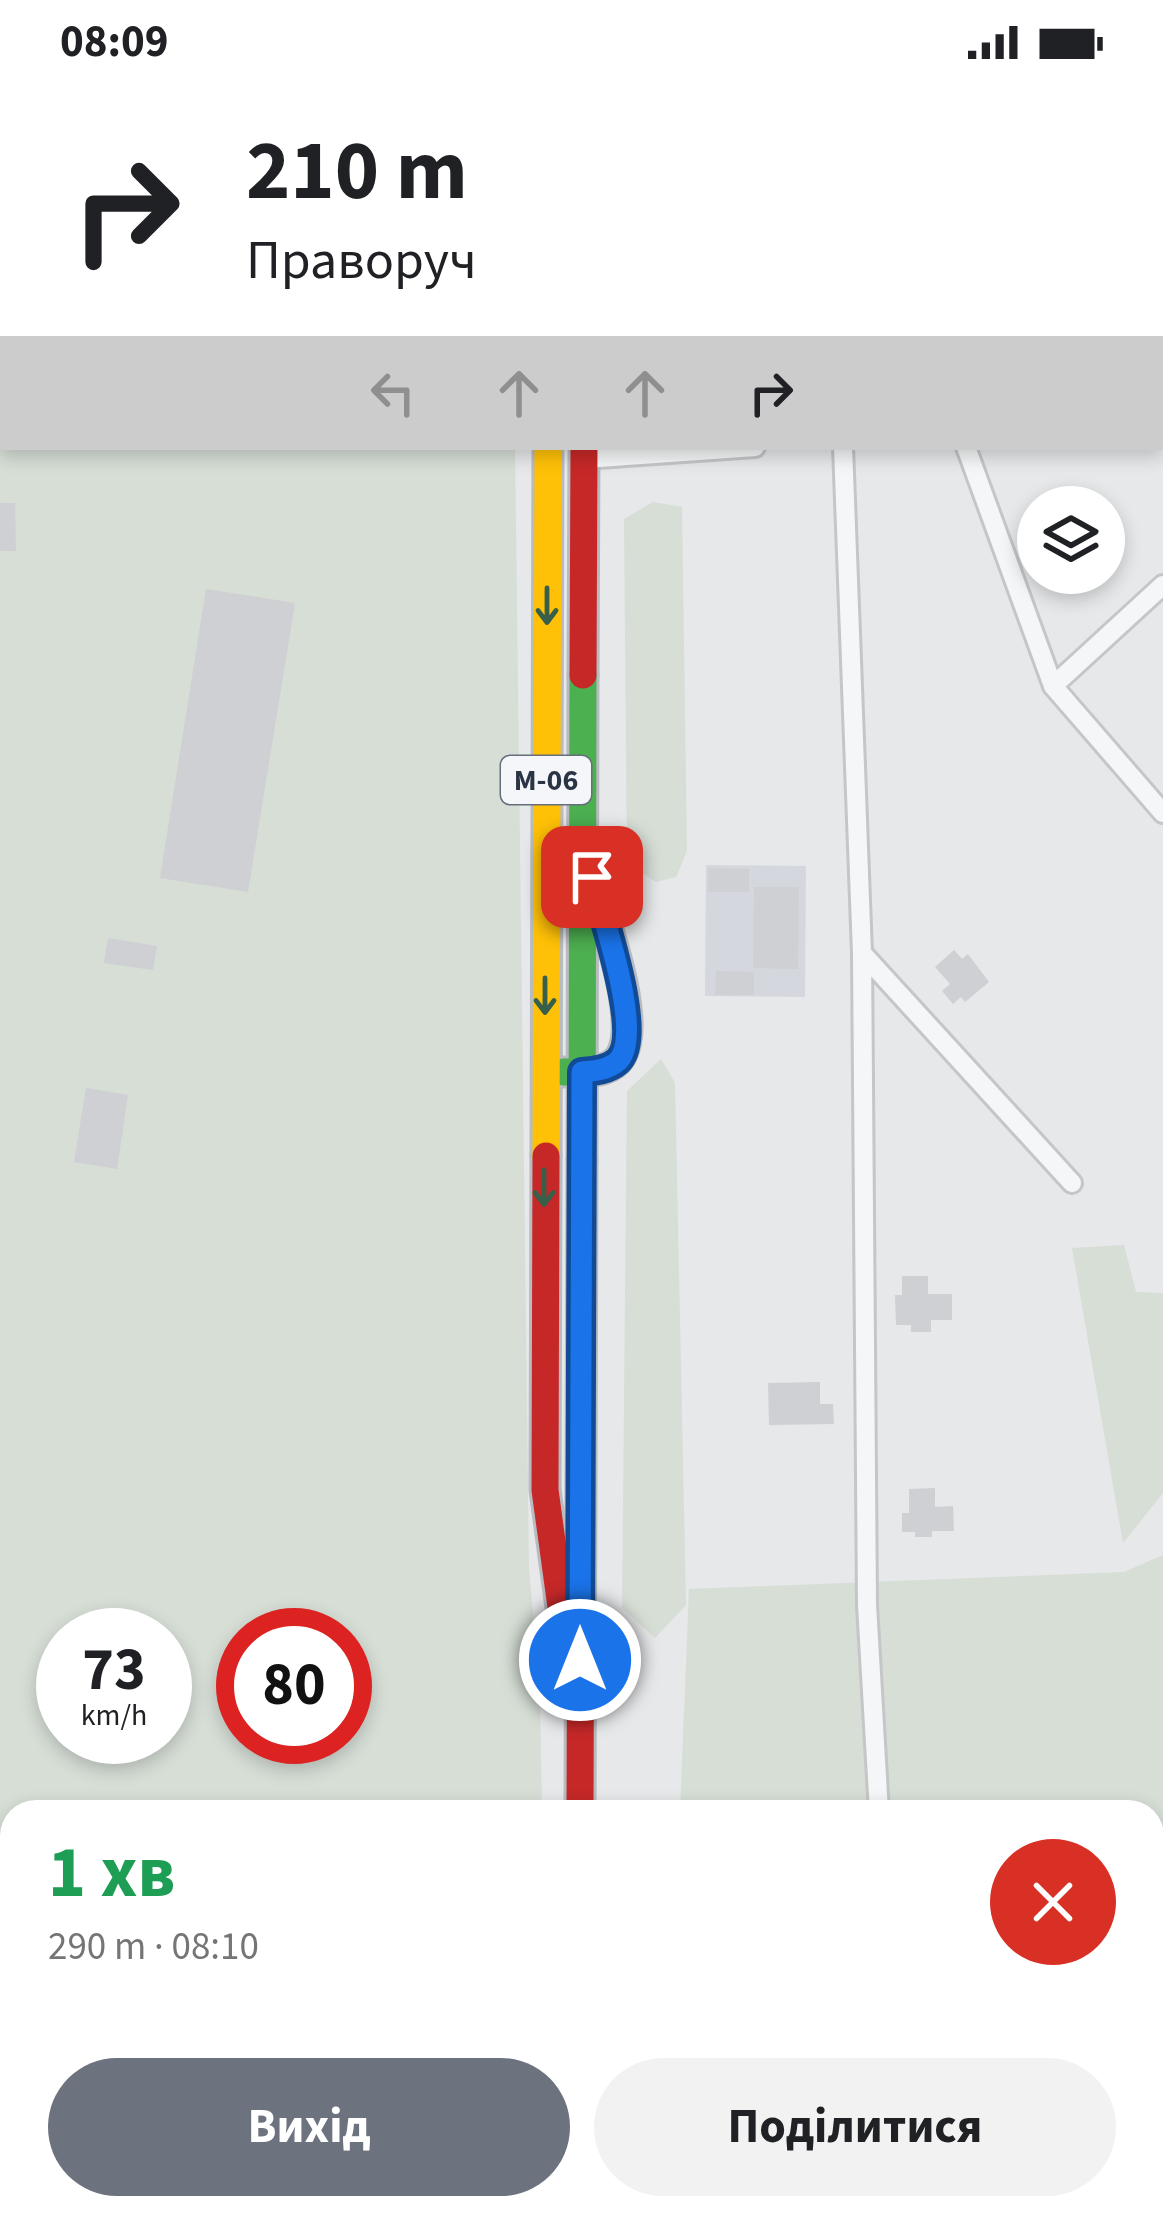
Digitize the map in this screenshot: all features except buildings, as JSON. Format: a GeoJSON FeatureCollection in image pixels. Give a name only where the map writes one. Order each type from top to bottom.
{"type":"FeatureCollection","features":[{"type":"Feature","properties":{"kind":"highway","name":"М-06"},"geometry":{"type":"LineString","coordinates":[[548,450],[545,1490],[580,1750]]}},
{"type":"Feature","properties":{"kind":"highway","name":"М-06"},"geometry":{"type":"LineString","coordinates":[[580,1800],[584,453]]}},
{"type":"Feature","properties":{"kind":"highway"},"geometry":{"type":"LineString","coordinates":[[544,1071],[604,1069],[619,1060],[628,1033],[584,843]]}},
{"type":"Feature","properties":{"kind":"street"},"geometry":{"type":"LineString","coordinates":[[584,453],[670,450]]}},
{"type":"Feature","properties":{"kind":"street"},"geometry":{"type":"LineString","coordinates":[[843,450],[862,953],[867,1605],[878,1800]]}},
{"type":"Feature","properties":{"kind":"street"},"geometry":{"type":"LineString","coordinates":[[966,450],[1053,686],[1163,813]]}},
{"type":"Feature","properties":{"kind":"street"},"geometry":{"type":"LineString","coordinates":[[1053,686],[1163,585]]}},
{"type":"Feature","properties":{"kind":"street"},"geometry":{"type":"LineString","coordinates":[[862,953],[1072,1183]]}},
{"type":"Feature","properties":{"kind":"shaded area"},"geometry":{"type":"Polygon","coordinates":[[[0,450],[515,450],[529,1568],[540,1696],[542,1800],[0,1800],[0,450]]]}},
{"type":"Feature","properties":{"kind":"shaded area"},"geometry":{"type":"Polygon","coordinates":[[[653,502],[682,507],[687,851],[676,877],[656,882],[627,863],[624,519],[653,502]]]}},
{"type":"Feature","properties":{"kind":"shaded area"},"geometry":{"type":"Polygon","coordinates":[[[706,865],[806,866],[805,997],[705,996],[706,865]]]}},
{"type":"Feature","properties":{"kind":"shaded area"},"geometry":{"type":"Polygon","coordinates":[[[661,1059],[675,1083],[686,1605],[655,1638],[622,1608],[627,1091],[661,1059]]]}},
{"type":"Feature","properties":{"kind":"shaded area"},"geometry":{"type":"Polygon","coordinates":[[[1124,1245],[1136,1292],[1163,1293],[1163,1493],[1123,1543],[1072,1248],[1124,1245]]]}},
{"type":"Feature","properties":{"kind":"shaded area"},"geometry":{"type":"Polygon","coordinates":[[[1163,1555],[1163,1800],[680,1800],[689,1589],[1124,1572],[1163,1555]]]}},
{"type":"Feature","properties":{"kind":"traffic: fast"},"geometry":{"type":"LineString","coordinates":[[582,1160],[583,675]]}},
{"type":"Feature","properties":{"kind":"traffic: fast"},"geometry":{"type":"LineString","coordinates":[[564,1072],[606,1068],[618,1060],[625,1045],[625,1001],[595,887]]}},
{"type":"Feature","properties":{"kind":"traffic: slow"},"geometry":{"type":"LineString","coordinates":[[546,1156],[548,450]]}},
{"type":"Feature","properties":{"kind":"traffic: jam"},"geometry":{"type":"LineString","coordinates":[[583,675],[584,450]]}},
{"type":"Feature","properties":{"kind":"traffic: jam"},"geometry":{"type":"LineString","coordinates":[[546,1156],[545,1490],[564,1629]]}},
{"type":"Feature","properties":{"kind":"traffic: jam"},"geometry":{"type":"LineString","coordinates":[[580,1800],[582,1160]]}},
{"type":"Feature","properties":{"kind":"route"},"geometry":{"type":"LineString","coordinates":[[580,1660],[582,1072],[604,1069],[619,1060],[628,1033],[592,877]]}}]}
